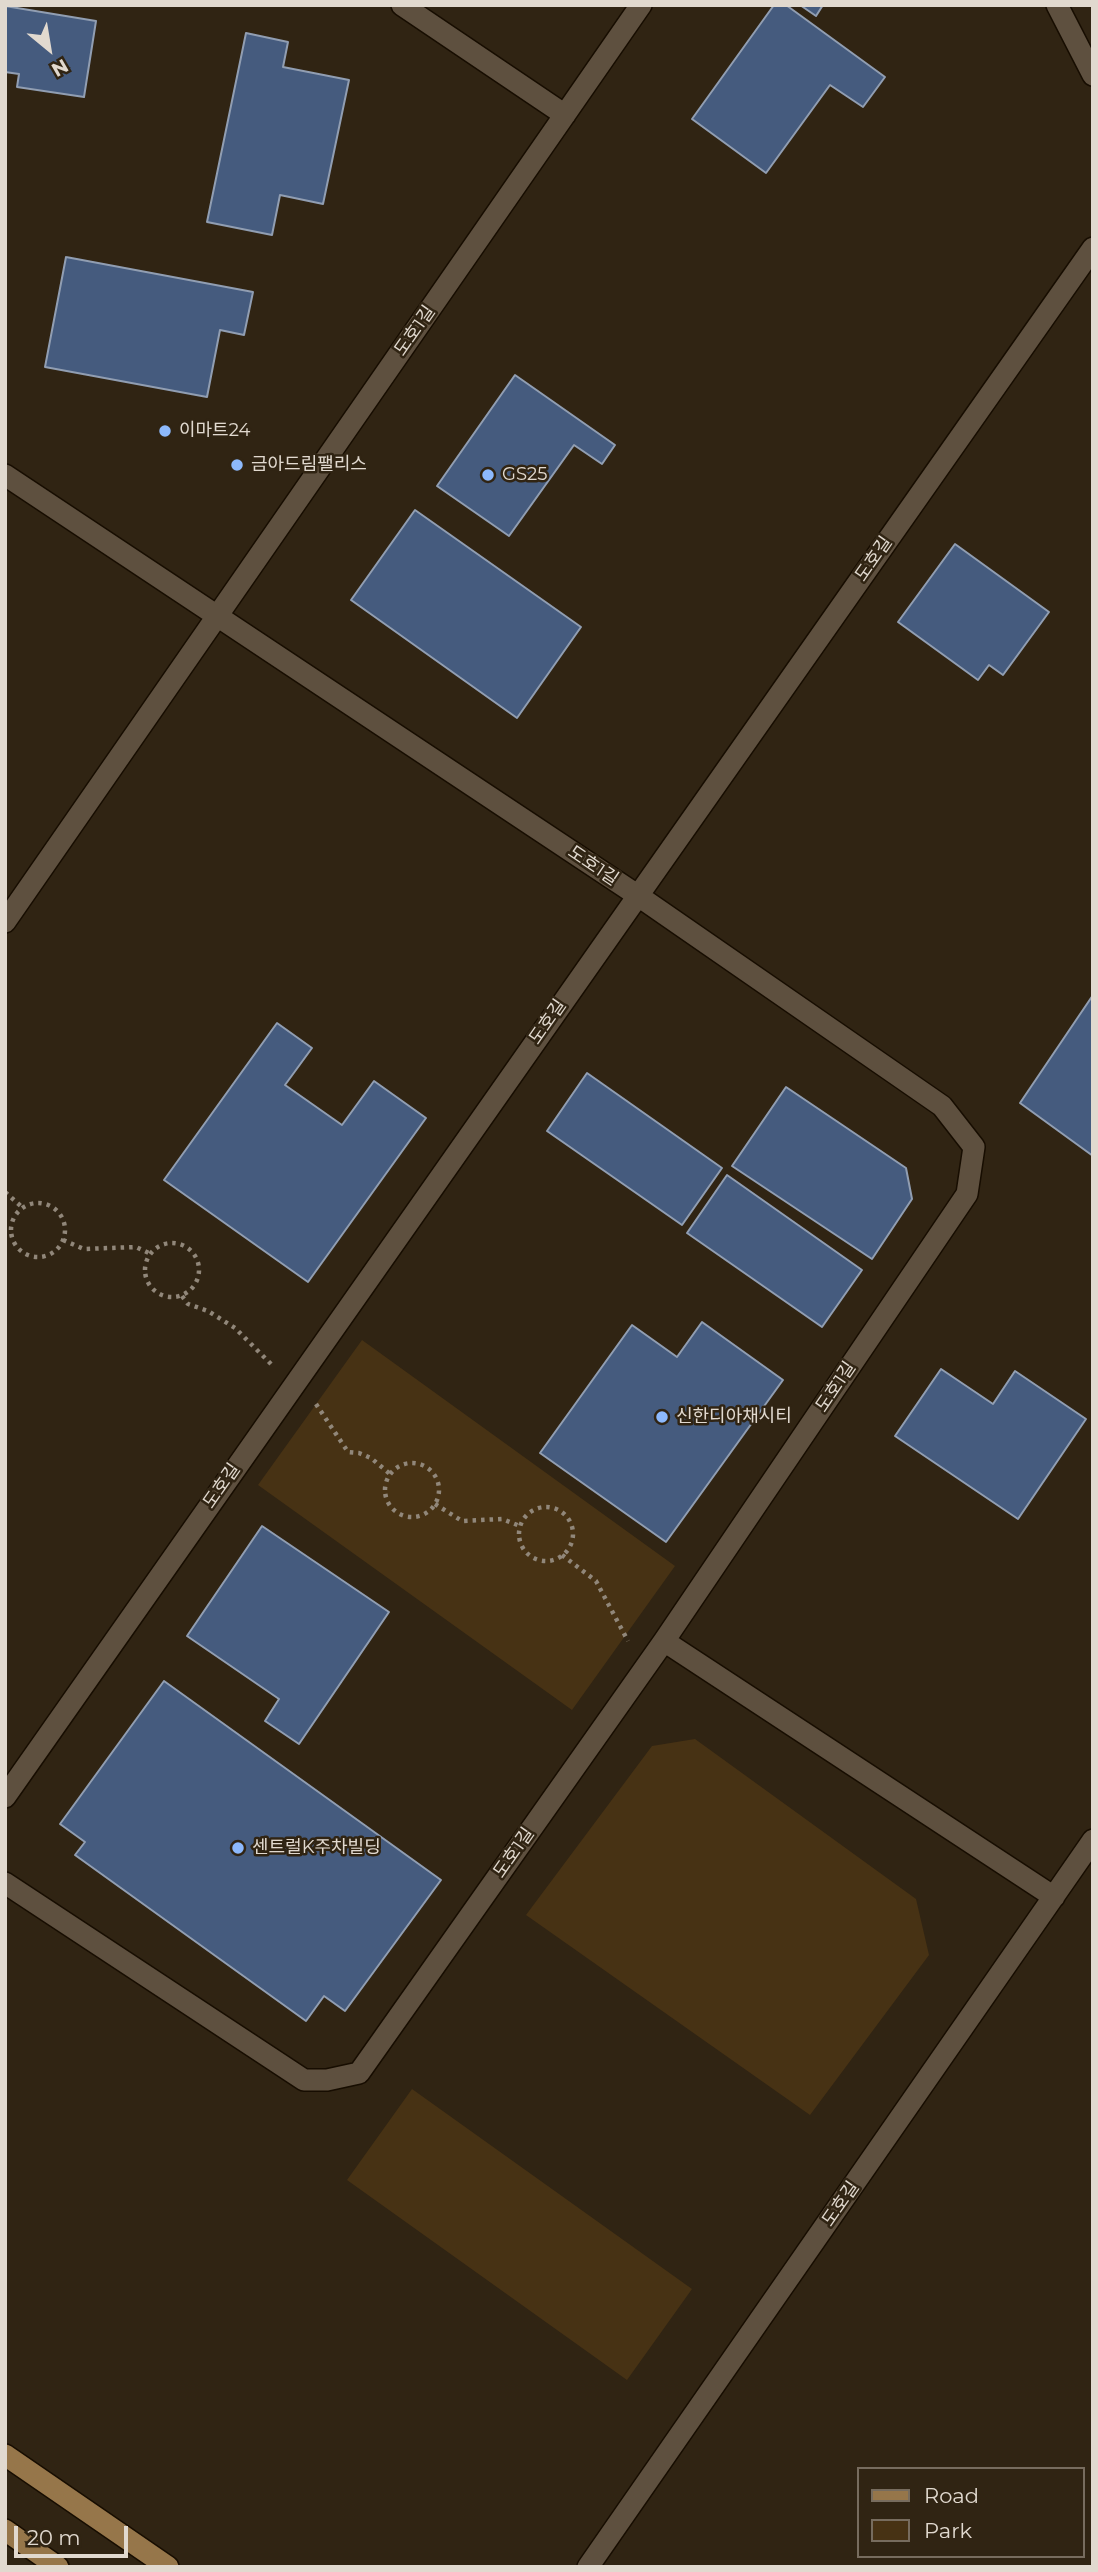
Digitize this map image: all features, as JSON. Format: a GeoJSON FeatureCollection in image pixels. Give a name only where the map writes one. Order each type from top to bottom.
{"type":"FeatureCollection","features":[{"type":"Feature","properties":{"kind":"main road"},"geometry":{"type":"LineString","coordinates":[[5,2455],[169,2567]]}},
{"type":"Feature","properties":{"kind":"main road"},"geometry":{"type":"LineString","coordinates":[[5,2530],[58,2567]]}},
{"type":"Feature","properties":{"kind":"street"},"geometry":{"type":"LineString","coordinates":[[402,5],[565,115]]}},
{"type":"Feature","properties":{"kind":"street","name":"도호1길"},"geometry":{"type":"LineString","coordinates":[[5,922],[641,5]]}},
{"type":"Feature","properties":{"kind":"street"},"geometry":{"type":"LineString","coordinates":[[1057,5],[1093,75]]}},
{"type":"Feature","properties":{"kind":"street","name":"도호길"},"geometry":{"type":"LineString","coordinates":[[5,1797],[1093,248]]}},
{"type":"Feature","properties":{"kind":"street","name":"도호1길"},"geometry":{"type":"LineString","coordinates":[[5,475],[638,895],[942,1106],[974,1147],[967,1194],[664,1641],[359,2073],[327,2080],[304,2080],[5,1883]]}},
{"type":"Feature","properties":{"kind":"street"},"geometry":{"type":"LineString","coordinates":[[664,1641],[1054,1897]]}},
{"type":"Feature","properties":{"kind":"street","name":"도호길"},"geometry":{"type":"LineString","coordinates":[[588,2567],[1093,1840]]}},
{"type":"Feature","properties":{"kind":"path"},"geometry":{"type":"LineString","coordinates":[[5,1192],[23,1208]]}},
{"type":"Feature","properties":{"kind":"path"},"geometry":{"type":"LineString","coordinates":[[40,1203],[57,1211],[65,1226],[63,1240],[47,1255],[23,1252],[12,1238],[13,1221],[23,1208],[40,1203]]}},
{"type":"Feature","properties":{"kind":"path"},"geometry":{"type":"LineString","coordinates":[[63,1240],[84,1249],[136,1247],[151,1254]]}},
{"type":"Feature","properties":{"kind":"path"},"geometry":{"type":"LineString","coordinates":[[166,1244],[184,1245],[197,1258],[199,1266],[195,1284],[182,1296],[157,1292],[147,1279],[145,1270],[151,1254],[166,1244]]}},
{"type":"Feature","properties":{"kind":"path"},"geometry":{"type":"LineString","coordinates":[[414,1463],[431,1471],[439,1486],[435,1504],[421,1516],[404,1516],[397,1512],[386,1498],[386,1482],[390,1474],[405,1464],[414,1463]]}},
{"type":"Feature","properties":{"kind":"path"},"geometry":{"type":"LineString","coordinates":[[435,1504],[462,1521],[502,1519],[520,1525]]}},
{"type":"Feature","properties":{"kind":"path"},"geometry":{"type":"LineString","coordinates":[[539,1508],[557,1509],[565,1514],[573,1530],[569,1548],[562,1555],[547,1561],[530,1556],[520,1542],[520,1525],[524,1517],[539,1508]]}},
{"type":"Feature","properties":{"kind":"path"},"geometry":{"type":"LineString","coordinates":[[562,1555],[596,1581],[643,1669]]}},
{"type":"Feature","properties":{"kind":"green space"},"geometry":{"type":"Polygon","coordinates":[[[362,1340],[675,1566],[572,1710],[258,1485],[362,1340]]]}},
{"type":"Feature","properties":{"kind":"green space"},"geometry":{"type":"Polygon","coordinates":[[[695,1739],[916,1899],[929,1955],[810,2115],[526,1915],[652,1746],[695,1739]]]}},
{"type":"Feature","properties":{"kind":"green space"},"geometry":{"type":"Polygon","coordinates":[[[412,2089],[692,2289],[627,2380],[347,2180],[412,2089]]]}},
{"type":"Feature","properties":{"kind":"building"},"geometry":{"type":"Polygon","coordinates":[[[774,5],[786,5],[885,77],[863,107],[830,85],[766,173],[692,119],[774,5]]]}},
{"type":"Feature","properties":{"kind":"building"},"geometry":{"type":"Polygon","coordinates":[[[800,5],[823,5],[816,16],[800,5]]]}},
{"type":"Feature","properties":{"kind":"building"},"geometry":{"type":"Polygon","coordinates":[[[5,6],[96,21],[84,97],[17,87],[19,74],[5,72],[5,6]]]}},
{"type":"Feature","properties":{"kind":"building"},"geometry":{"type":"Polygon","coordinates":[[[246,33],[288,42],[283,67],[349,80],[323,204],[280,195],[272,235],[207,222],[246,33]]]}},
{"type":"Feature","properties":{"kind":"building"},"geometry":{"type":"Polygon","coordinates":[[[66,257],[253,292],[244,335],[220,330],[207,397],[45,367],[66,257]]]}},
{"type":"Feature","properties":{"kind":"building"},"geometry":{"type":"Polygon","coordinates":[[[515,375],[615,445],[602,464],[574,445],[509,536],[437,486],[515,375]]]}},
{"type":"Feature","properties":{"kind":"building"},"geometry":{"type":"Polygon","coordinates":[[[415,510],[581,627],[517,718],[351,600],[415,510]]]}},
{"type":"Feature","properties":{"kind":"building"},"geometry":{"type":"Polygon","coordinates":[[[955,544],[1049,612],[1003,675],[989,665],[978,680],[898,622],[955,544]]]}},
{"type":"Feature","properties":{"kind":"building"},"geometry":{"type":"Polygon","coordinates":[[[1093,995],[1093,1156],[1020,1103],[1093,995]]]}},
{"type":"Feature","properties":{"kind":"building"},"geometry":{"type":"Polygon","coordinates":[[[277,1023],[312,1048],[285,1085],[342,1125],[374,1081],[426,1118],[308,1282],[164,1180],[277,1023]]]}},
{"type":"Feature","properties":{"kind":"building"},"geometry":{"type":"Polygon","coordinates":[[[587,1073],[722,1168],[682,1225],[547,1131],[587,1073]]]}},
{"type":"Feature","properties":{"kind":"building"},"geometry":{"type":"Polygon","coordinates":[[[786,1087],[906,1168],[912,1199],[872,1259],[732,1166],[786,1087]]]}},
{"type":"Feature","properties":{"kind":"building"},"geometry":{"type":"Polygon","coordinates":[[[727,1175],[862,1270],[822,1327],[687,1233],[727,1175]]]}},
{"type":"Feature","properties":{"kind":"building","name":"신한디아채시티"},"geometry":{"type":"Polygon","coordinates":[[[702,1322],[783,1380],[666,1542],[540,1453],[632,1325],[677,1357],[702,1322]]]}},
{"type":"Feature","properties":{"kind":"building"},"geometry":{"type":"Polygon","coordinates":[[[941,1369],[993,1404],[1015,1371],[1086,1419],[1018,1519],[895,1436],[941,1369]]]}},
{"type":"Feature","properties":{"kind":"building"},"geometry":{"type":"Polygon","coordinates":[[[262,1526],[389,1612],[299,1744],[265,1721],[279,1699],[187,1636],[262,1526]]]}},
{"type":"Feature","properties":{"kind":"building","name":"센트럴K주차빌딩"},"geometry":{"type":"Polygon","coordinates":[[[164,1681],[441,1880],[345,2011],[324,1996],[306,2021],[75,1855],[85,1842],[60,1824],[164,1681]]]}},
{"type":"Feature","properties":{"kind":"place","name":"이마트24"},"geometry":{"type":"Point","coordinates":[165,431]}},
{"type":"Feature","properties":{"kind":"place","name":"금아드림팰리스"},"geometry":{"type":"Point","coordinates":[237,465]}},
{"type":"Feature","properties":{"kind":"place","name":"GS25"},"geometry":{"type":"Point","coordinates":[488,475]}},
{"type":"Feature","properties":{"kind":"place","name":"신한디아채시티"},"geometry":{"type":"Point","coordinates":[662,1417]}},
{"type":"Feature","properties":{"kind":"place","name":"센트럴K주차빌딩"},"geometry":{"type":"Point","coordinates":[238,1848]}}]}
